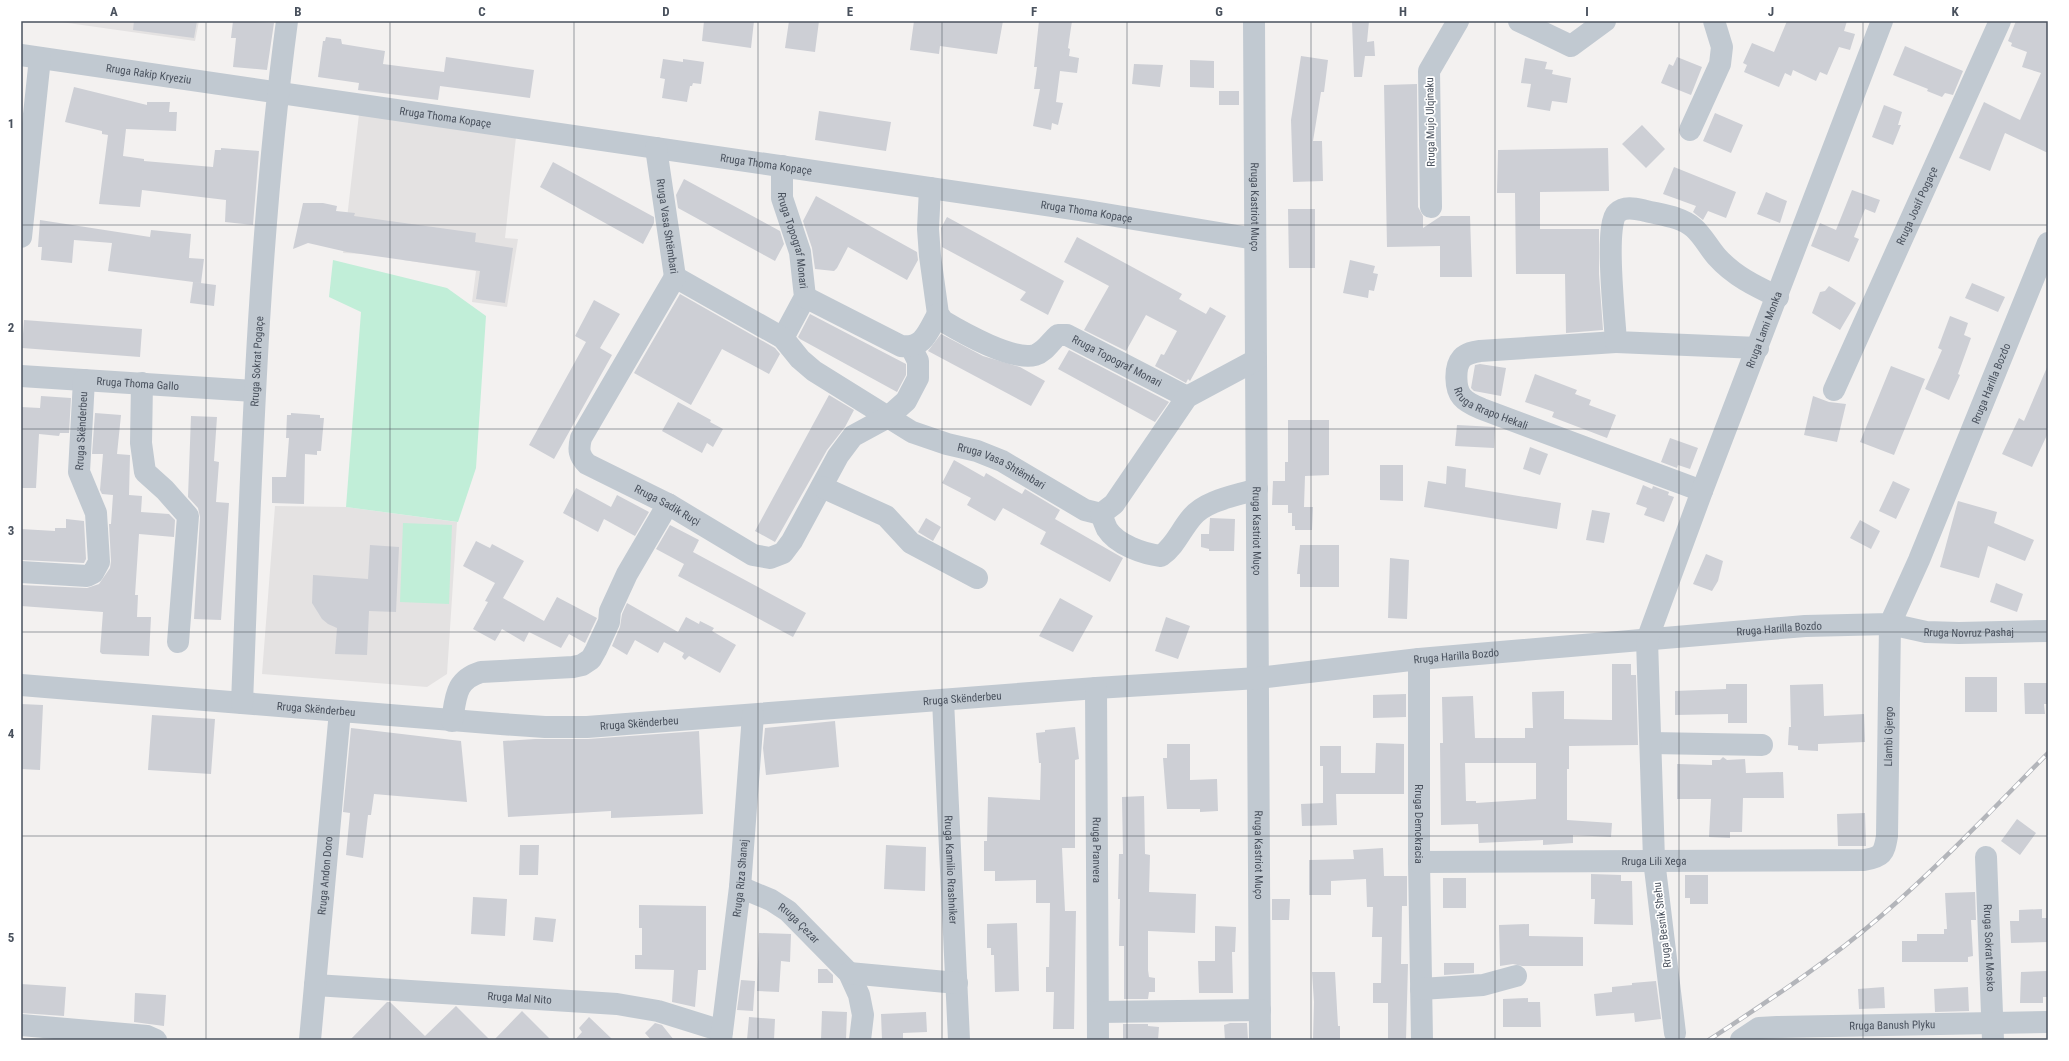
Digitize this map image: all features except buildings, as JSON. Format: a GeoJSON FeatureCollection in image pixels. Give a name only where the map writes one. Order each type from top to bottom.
{"type":"FeatureCollection","features":[{"type":"Feature","properties":{"kind":"street","name":"Rruga Sokrat Pogaçe"},"geometry":{"type":"LineString","coordinates":[[242,703],[254,391],[277,92],[286,21]]}},
{"type":"Feature","properties":{"kind":"street","name":"Rruga Kastriot Muço"},"geometry":{"type":"LineString","coordinates":[[1254,21],[1260,1040]]}},
{"type":"Feature","properties":{"kind":"street","name":"Rruga Mujo Ulqinaku"},"geometry":{"type":"LineString","coordinates":[[1432,207],[1429,71],[1458,21]]}},
{"type":"Feature","properties":{"kind":"street"},"geometry":{"type":"LineString","coordinates":[[1518,21],[1571,46],[1604,21]]}},
{"type":"Feature","properties":{"kind":"street"},"geometry":{"type":"LineString","coordinates":[[1690,130],[1720,64],[1722,47],[1714,21]]}},
{"type":"Feature","properties":{"kind":"street","name":"Rruga Lami Monka"},"geometry":{"type":"LineString","coordinates":[[1647,640],[1702,491],[1778,297],[1882,21]]}},
{"type":"Feature","properties":{"kind":"street","name":"Rruga Josif Pogaçe"},"geometry":{"type":"LineString","coordinates":[[1834,390],[2000,21]]}},
{"type":"Feature","properties":{"kind":"street","name":"Rruga Rakip Kryeziu"},"geometry":{"type":"LineString","coordinates":[[31,57],[277,92]]}},
{"type":"Feature","properties":{"kind":"street"},"geometry":{"type":"LineString","coordinates":[[21,237],[31,57]]}},
{"type":"Feature","properties":{"kind":"street","name":"Rruga Thoma Kopaçe"},"geometry":{"type":"LineString","coordinates":[[277,92],[1163,223],[1255,240]]}},
{"type":"Feature","properties":{"kind":"street","name":"Rruga Vasa Shtëmbari"},"geometry":{"type":"LineString","coordinates":[[656,148],[675,277],[783,338],[800,359],[814,371],[912,432],[947,444],[977,451],[1002,461],[1085,510],[1101,514]]}},
{"type":"Feature","properties":{"kind":"street","name":"Rruga Topograf Monari"},"geometry":{"type":"LineString","coordinates":[[782,166],[782,198],[800,252],[805,297],[901,346],[911,347]]}},
{"type":"Feature","properties":{"kind":"street"},"geometry":{"type":"LineString","coordinates":[[911,347],[919,344],[938,314],[928,229],[930,188]]}},
{"type":"Feature","properties":{"kind":"street"},"geometry":{"type":"LineString","coordinates":[[1616,342],[1611,230],[1616,213],[1623,209],[1632,208],[1669,216],[1688,223],[1696,229],[1717,257],[1733,272],[1747,282],[1778,297]]}},
{"type":"Feature","properties":{"kind":"street","name":"Rruga Harilla Bozdo"},"geometry":{"type":"LineString","coordinates":[[1258,678],[1419,660],[1805,626],[1890,624],[1919,560],[2048,243]]}},
{"type":"Feature","properties":{"kind":"street","name":"Rruga Sadik Ruçi"},"geometry":{"type":"LineString","coordinates":[[675,277],[581,438],[578,448],[581,458],[587,464],[668,504],[753,555],[770,558],[783,553],[792,541],[838,456],[853,436],[888,418],[906,401],[918,378],[918,361],[911,347]]}},
{"type":"Feature","properties":{"kind":"street"},"geometry":{"type":"LineString","coordinates":[[783,338],[805,297]]}},
{"type":"Feature","properties":{"kind":"street","name":"Rruga Topograf Monari"},"geometry":{"type":"LineString","coordinates":[[938,314],[943,321],[985,343],[1020,355],[1036,355],[1045,349],[1058,335],[1067,335],[1187,397]]}},
{"type":"Feature","properties":{"kind":"street","name":"Rruga Rrapo Hekali"},"geometry":{"type":"LineString","coordinates":[[1702,491],[1482,409],[1463,399],[1458,391],[1456,379],[1458,367],[1462,358],[1469,353],[1480,351],[1616,342],[1758,348]]}},
{"type":"Feature","properties":{"kind":"street"},"geometry":{"type":"LineString","coordinates":[[1256,360],[1187,397],[1114,504],[1101,514],[1107,530],[1118,540],[1148,554],[1161,556],[1172,548],[1192,516],[1206,506],[1257,489]]}},
{"type":"Feature","properties":{"kind":"street","name":"Rruga Thoma Gallo"},"geometry":{"type":"LineString","coordinates":[[21,376],[254,391]]}},
{"type":"Feature","properties":{"kind":"street","name":"Rruga Skënderbeu"},"geometry":{"type":"LineString","coordinates":[[21,572],[87,576],[93,573],[99,562],[96,513],[79,472],[84,380]]}},
{"type":"Feature","properties":{"kind":"street"},"geometry":{"type":"LineString","coordinates":[[142,383],[141,444],[144,472],[165,490],[188,516],[178,642]]}},
{"type":"Feature","properties":{"kind":"street"},"geometry":{"type":"LineString","coordinates":[[822,487],[886,516],[912,543],[977,578]]}},
{"type":"Feature","properties":{"kind":"street"},"geometry":{"type":"LineString","coordinates":[[452,720],[456,694],[461,683],[470,676],[481,672],[573,667],[582,665],[591,659],[609,622],[610,611],[627,574],[668,504]]}},
{"type":"Feature","properties":{"kind":"street","name":"Rruga Novruz Pashaj"},"geometry":{"type":"LineString","coordinates":[[1890,624],[1926,632],[1960,633],[2048,631]]}},
{"type":"Feature","properties":{"kind":"street","name":"Llambi Gjergo"},"geometry":{"type":"LineString","coordinates":[[1885,850],[1887,836],[1890,624]]}},
{"type":"Feature","properties":{"kind":"street","name":"Rruga Besnik Shehu"},"geometry":{"type":"LineString","coordinates":[[1647,640],[1652,743],[1654,860],[1675,1034]]}},
{"type":"Feature","properties":{"kind":"street","name":"Rruga Demokracia"},"geometry":{"type":"LineString","coordinates":[[1419,660],[1419,862],[1422,1040]]}},
{"type":"Feature","properties":{"kind":"street","name":"Rruga Skënderbeu"},"geometry":{"type":"LineString","coordinates":[[21,685],[545,727],[587,727],[1096,688],[1258,678]]}},
{"type":"Feature","properties":{"kind":"street","name":"Rruga Pranvera"},"geometry":{"type":"LineString","coordinates":[[1096,688],[1098,1040]]}},
{"type":"Feature","properties":{"kind":"street","name":"Rruga Kamilio Rrashniker"},"geometry":{"type":"LineString","coordinates":[[943,700],[959,1040]]}},
{"type":"Feature","properties":{"kind":"street","name":"Rruga Andon Doro"},"geometry":{"type":"LineString","coordinates":[[310,1040],[340,711]]}},
{"type":"Feature","properties":{"kind":"street","name":"Rruga Riza Shanaj"},"geometry":{"type":"LineString","coordinates":[[722,1036],[740,887],[753,715]]}},
{"type":"Feature","properties":{"kind":"street"},"geometry":{"type":"LineString","coordinates":[[1652,743],[1762,745]]}},
{"type":"Feature","properties":{"kind":"street","name":"Rruga Lili Xega"},"geometry":{"type":"LineString","coordinates":[[1419,862],[1864,860],[1877,858],[1885,850]]}},
{"type":"Feature","properties":{"kind":"street","name":"Rruga Sokrat Mosko"},"geometry":{"type":"LineString","coordinates":[[1986,857],[1993,1032]]}},
{"type":"Feature","properties":{"kind":"street","name":"Rruga Çezar"},"geometry":{"type":"LineString","coordinates":[[740,887],[771,900],[788,911],[849,973],[859,995],[862,1015],[860,1040]]}},
{"type":"Feature","properties":{"kind":"street"},"geometry":{"type":"LineString","coordinates":[[849,973],[957,983]]}},
{"type":"Feature","properties":{"kind":"street"},"geometry":{"type":"LineString","coordinates":[[1421,989],[1483,985],[1516,976]]}},
{"type":"Feature","properties":{"kind":"street","name":"Rruga Mal Nito"},"geometry":{"type":"LineString","coordinates":[[314,985],[617,1004],[658,1011],[722,1036]]}},
{"type":"Feature","properties":{"kind":"street"},"geometry":{"type":"LineString","coordinates":[[1098,1012],[1260,1010]]}},
{"type":"Feature","properties":{"kind":"street","name":"Rruga Banush Plyku"},"geometry":{"type":"LineString","coordinates":[[1742,1040],[1759,1028],[1777,1027],[1993,1032],[2048,1022]]}},
{"type":"Feature","properties":{"kind":"street"},"geometry":{"type":"LineString","coordinates":[[21,1025],[148,1036],[156,1040]]}},
{"type":"Feature","properties":{"kind":"shaded area"},"geometry":{"type":"Polygon","coordinates":[[[54,21],[199,21],[195,41],[54,21]]]}},
{"type":"Feature","properties":{"kind":"shaded area"},"geometry":{"type":"Polygon","coordinates":[[[359,114],[516,137],[505,238],[518,239],[507,307],[472,302],[476,271],[403,260],[404,256],[343,253],[359,114]]]}},
{"type":"Feature","properties":{"kind":"shaded area"},"geometry":{"type":"Polygon","coordinates":[[[275,506],[346,507],[457,522],[447,674],[427,687],[262,674],[275,506]]]}},
{"type":"Feature","properties":{"kind":"green space"},"geometry":{"type":"Polygon","coordinates":[[[333,260],[447,288],[486,316],[476,468],[458,522],[346,507],[361,312],[329,297],[333,260]]]}},
{"type":"Feature","properties":{"kind":"green space"},"geometry":{"type":"Polygon","coordinates":[[[403,523],[452,525],[449,604],[400,602],[403,523]]]}},
{"type":"Feature","properties":{"kind":"railway"},"geometry":{"type":"LineString","coordinates":[[1709,1040],[1775,996],[1861,933],[1946,857],[2048,753]]}}]}
